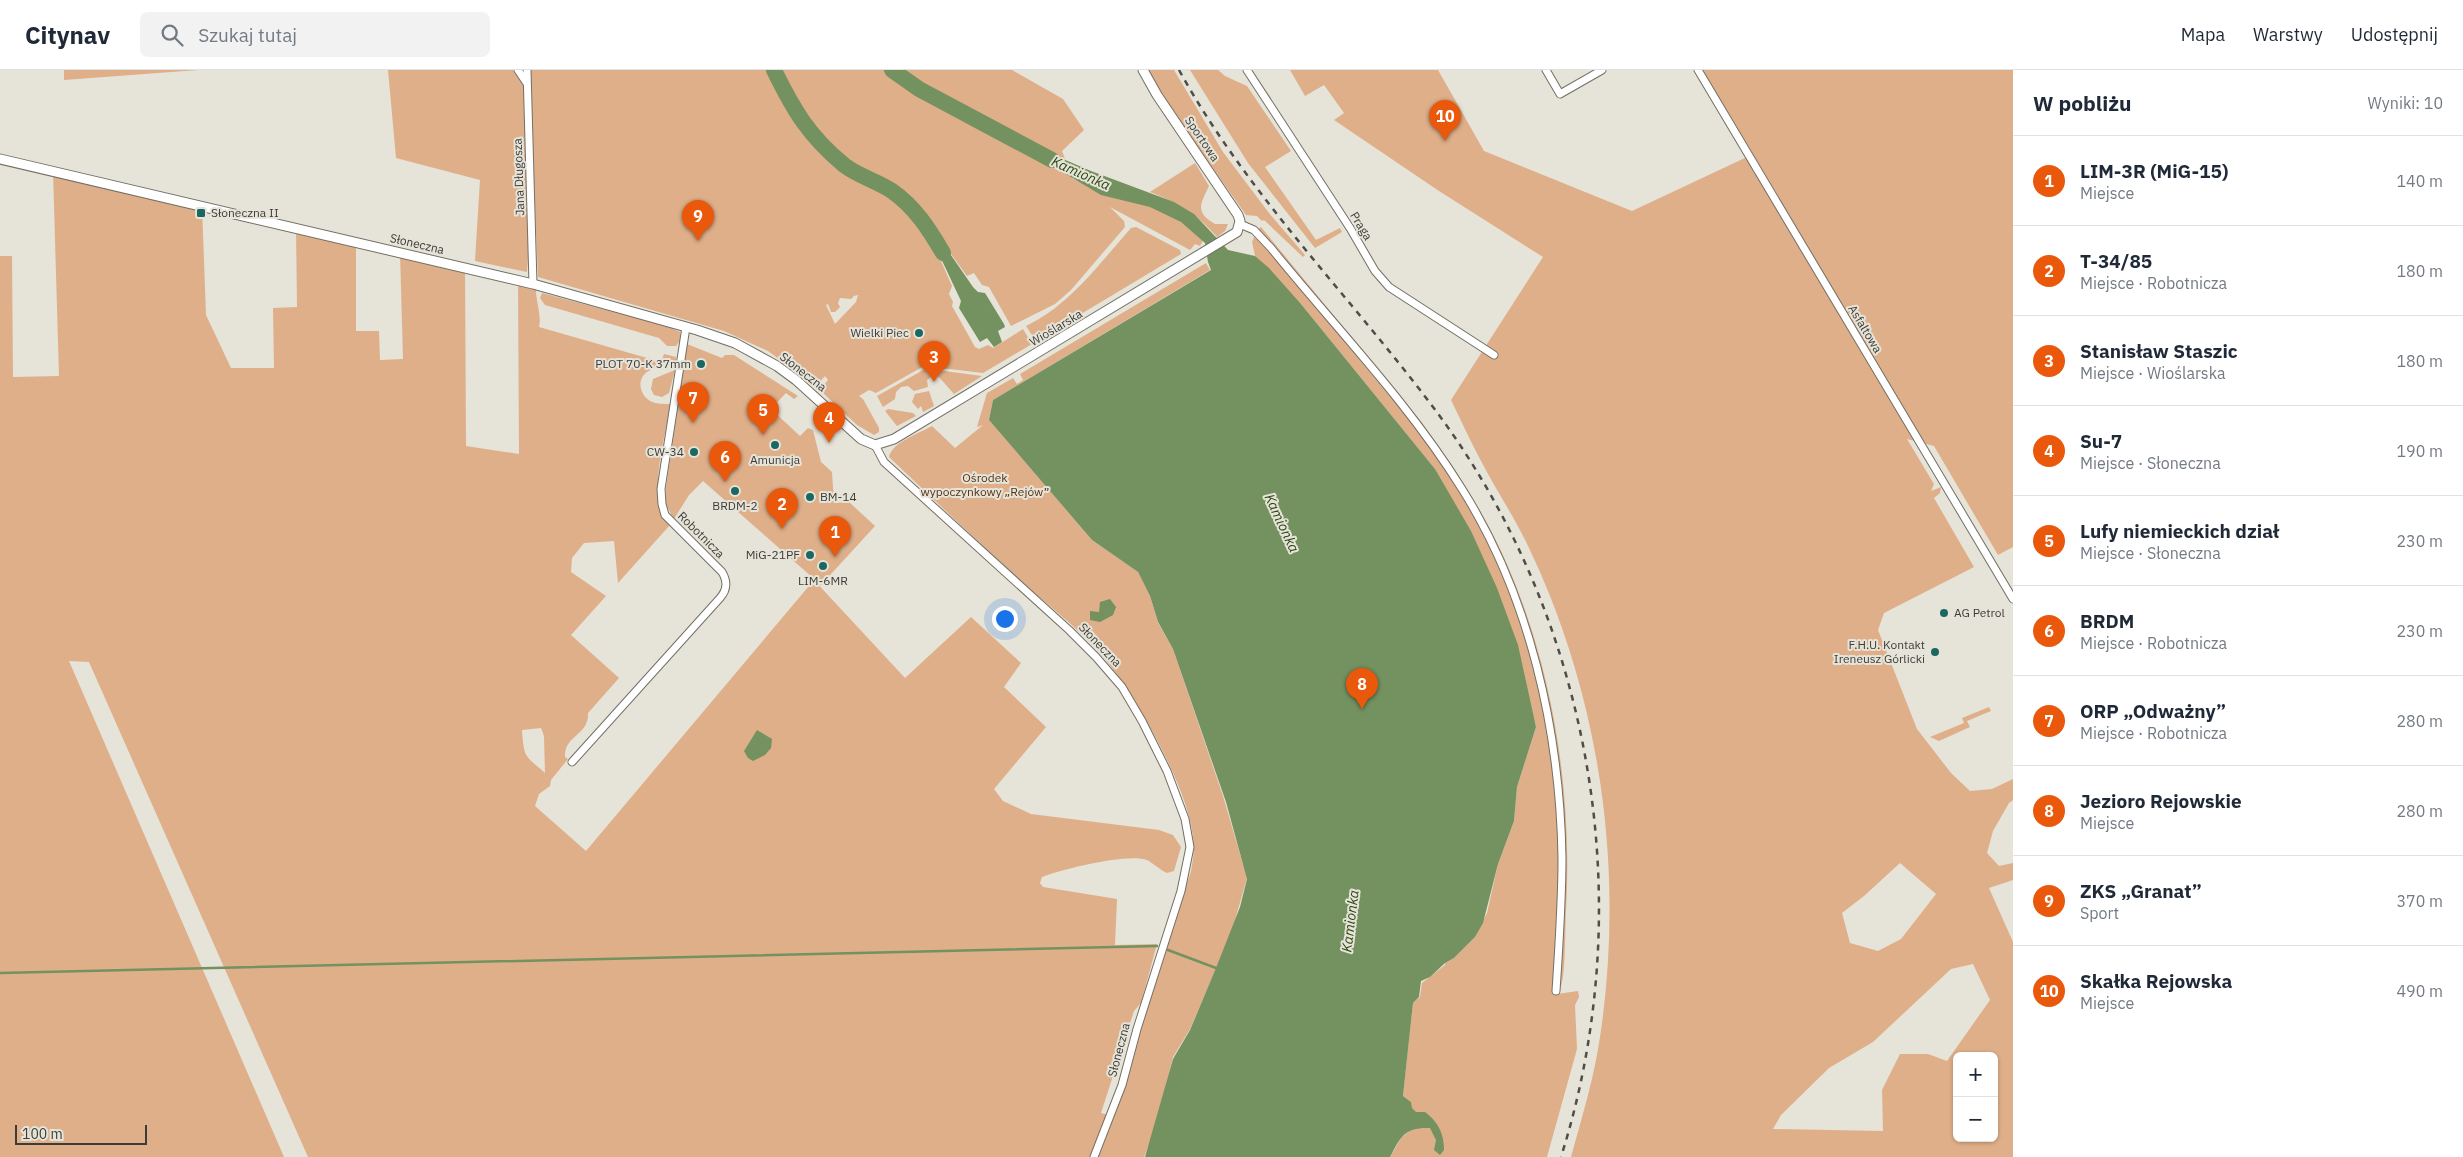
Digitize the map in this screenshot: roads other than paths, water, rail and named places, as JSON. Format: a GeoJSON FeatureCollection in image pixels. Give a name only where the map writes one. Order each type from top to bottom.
{"type":"FeatureCollection","features":[{"type":"Feature","properties":{"kind":"street"},"geometry":{"type":"LineString","coordinates":[[518,70],[527,84]]}},
{"type":"Feature","properties":{"kind":"street","name":"Jana Długosza"},"geometry":{"type":"LineString","coordinates":[[527,70],[534,284]]}},
{"type":"Feature","properties":{"kind":"street","name":"Sportowa"},"geometry":{"type":"LineString","coordinates":[[1142,70],[1238,214],[1240,223]]}},
{"type":"Feature","properties":{"kind":"street","name":"Praga"},"geometry":{"type":"LineString","coordinates":[[1247,70],[1350,228],[1378,275],[1389,286],[1494,355]]}},
{"type":"Feature","properties":{"kind":"street"},"geometry":{"type":"LineString","coordinates":[[1546,70],[1560,94],[1602,70]]}},
{"type":"Feature","properties":{"kind":"street","name":"Asfaltowa"},"geometry":{"type":"LineString","coordinates":[[1698,70],[2013,599]]}},
{"type":"Feature","properties":{"kind":"street","name":"Słoneczna"},"geometry":{"type":"LineString","coordinates":[[0,159],[534,284],[686,327],[735,343],[777,366],[796,380],[861,439],[875,445],[884,462],[1069,630],[1122,687],[1167,768],[1185,819],[1190,847],[1182,891],[1136,1029],[1122,1085],[1094,1157]]}},
{"type":"Feature","properties":{"kind":"street"},"geometry":{"type":"LineString","coordinates":[[1240,223],[1254,230],[1271,248],[1418,426],[1463,490],[1479,518],[1508,579],[1532,647],[1543,694],[1558,798],[1562,882],[1556,991]]}},
{"type":"Feature","properties":{"kind":"street","name":"Wioślarska"},"geometry":{"type":"LineString","coordinates":[[875,445],[894,439],[1200,256],[1237,232],[1240,223]]}},
{"type":"Feature","properties":{"kind":"street","name":"Robotnicza"},"geometry":{"type":"LineString","coordinates":[[572,762],[720,598],[726,588],[726,580],[722,572],[669,519],[662,504],[662,489],[686,327]]}},
{"type":"Feature","properties":{"kind":"water"},"geometry":{"type":"Polygon","coordinates":[[[1035,147],[1091,171],[1174,202],[1194,214],[1228,250],[1255,256],[1269,268],[1301,304],[1435,469],[1471,531],[1497,588],[1518,645],[1536,727],[1517,787],[1514,821],[1498,864],[1483,923],[1475,937],[1454,958],[1445,963],[1430,977],[1421,981],[1419,997],[1413,1003],[1403,1096],[1411,1102],[1412,1108],[1416,1112],[1425,1112],[1437,1124],[1444,1144],[1444,1150],[1440,1155],[1434,1150],[1436,1140],[1430,1128],[1422,1128],[1405,1134],[1397,1143],[1390,1157],[1145,1157],[1173,1059],[1190,1030],[1216,968],[1240,907],[1247,879],[1226,802],[1173,649],[1158,622],[1150,596],[1138,572],[1092,540],[989,420],[993,400],[1211,270],[1205,243],[1181,222],[1150,207],[1101,195],[1031,153],[1035,147]]]}},
{"type":"Feature","properties":{"kind":"water"},"geometry":{"type":"Polygon","coordinates":[[[935,232],[973,287],[978,292],[985,293],[1004,324],[1005,327],[998,331],[1002,342],[994,347],[987,338],[980,342],[959,308],[961,301],[930,235],[935,232]]]}},
{"type":"Feature","properties":{"kind":"water"},"geometry":{"type":"Polygon","coordinates":[[[1110,599],[1116,607],[1113,615],[1100,622],[1090,620],[1090,611],[1099,612],[1100,602],[1110,599]]]}},
{"type":"Feature","properties":{"kind":"water"},"geometry":{"type":"Polygon","coordinates":[[[757,730],[772,739],[771,748],[765,755],[753,761],[748,758],[744,751],[757,730]]]}},
{"type":"Feature","properties":{"kind":"waterway","name":"Kamionka"},"geometry":{"type":"LineString","coordinates":[[774,70],[803,122],[821,144],[849,169],[886,187],[908,204],[921,219],[943,253]]}},
{"type":"Feature","properties":{"kind":"waterway","name":"Kamionka"},"geometry":{"type":"LineString","coordinates":[[892,70],[919,89],[1052,160]]}},
{"type":"Feature","properties":{"kind":"waterway"},"geometry":{"type":"LineString","coordinates":[[0,973],[1157,946]]}},
{"type":"Feature","properties":{"kind":"waterway"},"geometry":{"type":"LineString","coordinates":[[1168,950],[1216,968]]}},
{"type":"Feature","properties":{"kind":"railway"},"geometry":{"type":"LineString","coordinates":[[1179,70],[1207,117],[1269,204],[1439,415],[1492,497],[1535,585],[1567,677],[1588,771],[1598,868],[1597,965],[1585,1062],[1561,1157]]}},
{"type":"Feature","properties":{"kind":"place","name":"Skałka Rejowska"},"geometry":{"type":"Point","coordinates":[1445,141]}},
{"type":"Feature","properties":{"kind":"place","name":"Słoneczna II"},"geometry":{"type":"Point","coordinates":[201,213]}},
{"type":"Feature","properties":{"kind":"place","name":"ZKS „Granat”"},"geometry":{"type":"Point","coordinates":[698,241]}},
{"type":"Feature","properties":{"kind":"place","name":"Wielki Piec"},"geometry":{"type":"Point","coordinates":[919,333]}},
{"type":"Feature","properties":{"kind":"place","name":"PLOT 70-K 37mm"},"geometry":{"type":"Point","coordinates":[701,364]}},
{"type":"Feature","properties":{"kind":"place","name":"Stanisław Staszic"},"geometry":{"type":"Point","coordinates":[934,382]}},
{"type":"Feature","properties":{"kind":"place","name":"ORP „Odważny”"},"geometry":{"type":"Point","coordinates":[693,423]}},
{"type":"Feature","properties":{"kind":"place","name":"Lufy niemieckich dział"},"geometry":{"type":"Point","coordinates":[763,435]}},
{"type":"Feature","properties":{"kind":"place","name":"Su-7"},"geometry":{"type":"Point","coordinates":[829,443]}},
{"type":"Feature","properties":{"kind":"place","name":"Amunicja"},"geometry":{"type":"Point","coordinates":[775,445]}},
{"type":"Feature","properties":{"kind":"place","name":"CW-34"},"geometry":{"type":"Point","coordinates":[694,452]}},
{"type":"Feature","properties":{"kind":"place","name":"BRDM"},"geometry":{"type":"Point","coordinates":[725,482]}},
{"type":"Feature","properties":{"kind":"place","name":"BRDM-2"},"geometry":{"type":"Point","coordinates":[735,491]}},
{"type":"Feature","properties":{"kind":"place","name":"BM-14"},"geometry":{"type":"Point","coordinates":[810,497]}},
{"type":"Feature","properties":{"kind":"place","name":"T-34/85"},"geometry":{"type":"Point","coordinates":[782,529]}},
{"type":"Feature","properties":{"kind":"place","name":"MiG-21PF"},"geometry":{"type":"Point","coordinates":[810,555]}},
{"type":"Feature","properties":{"kind":"place","name":"LIM-3R (MiG-15)"},"geometry":{"type":"Point","coordinates":[835,557]}},
{"type":"Feature","properties":{"kind":"place","name":"LIM-6MR"},"geometry":{"type":"Point","coordinates":[823,566]}},
{"type":"Feature","properties":{"kind":"place","name":"AG Petrol"},"geometry":{"type":"Point","coordinates":[1944,613]}},
{"type":"Feature","properties":{"kind":"place","name":"F.H.U. Kontakt Ireneusz Górlicki"},"geometry":{"type":"Point","coordinates":[1935,652]}},
{"type":"Feature","properties":{"kind":"place","name":"Jezioro Rejowskie"},"geometry":{"type":"Point","coordinates":[1362,709]}},
{"type":"Feature","properties":{"kind":"park label","name":"Ośrodek wypoczynkowy „Rejów”"},"geometry":{"type":"Point","coordinates":[985,485]}}]}
